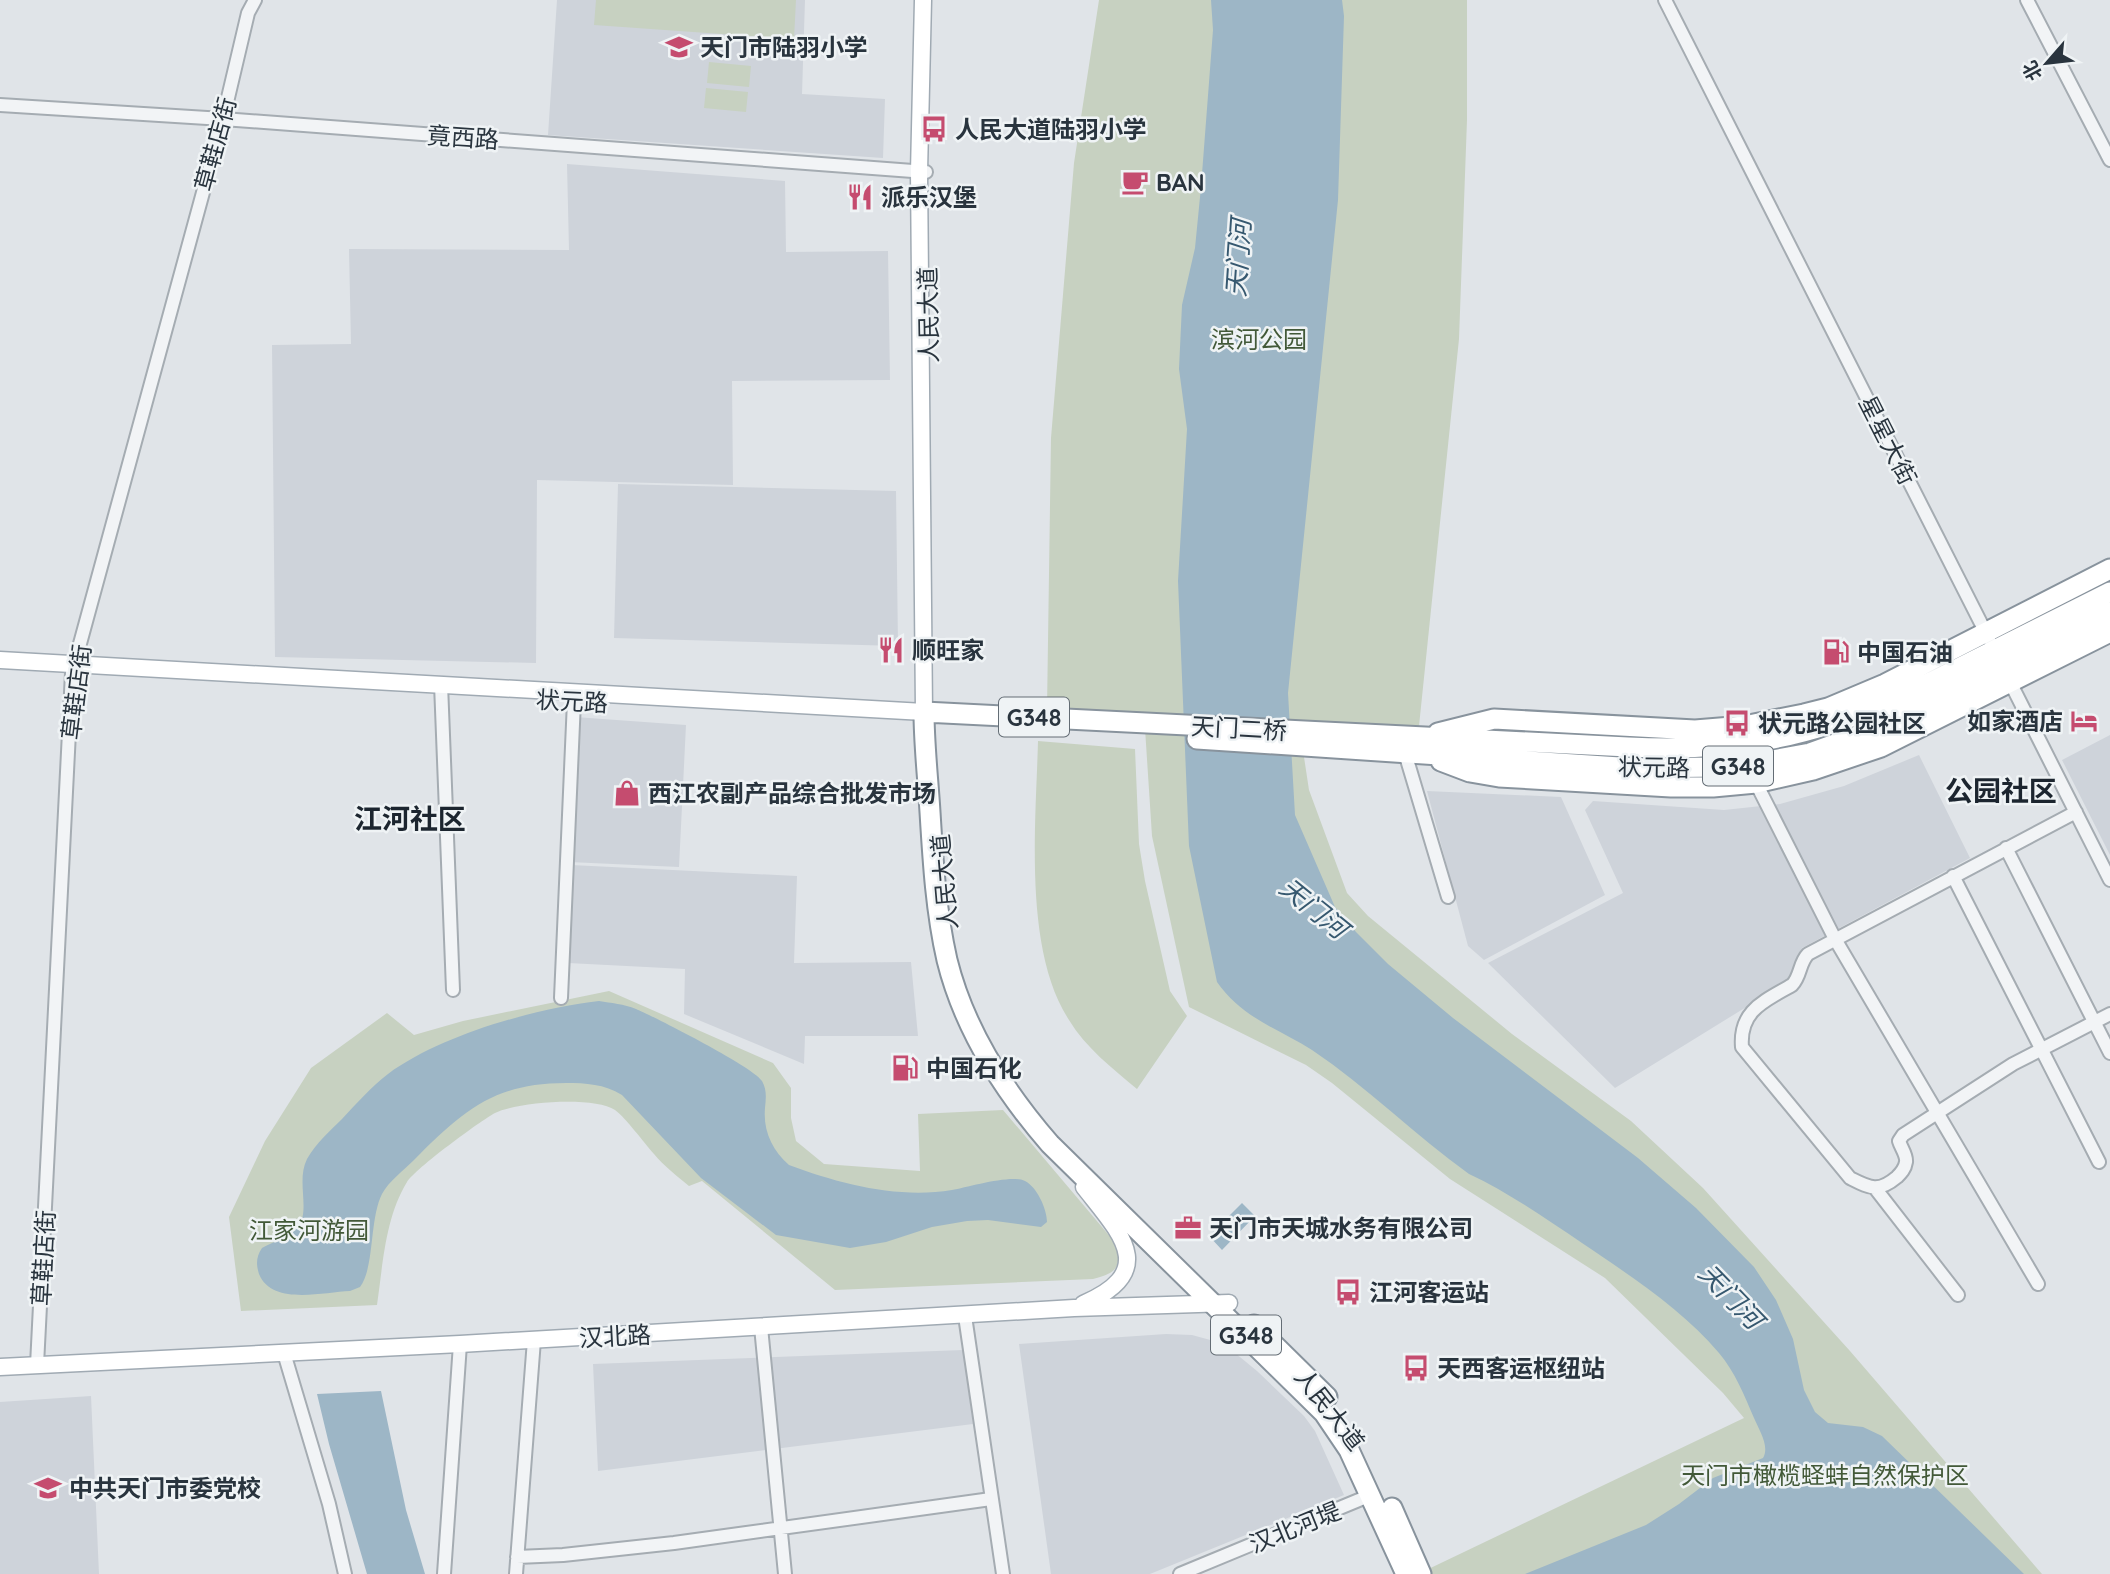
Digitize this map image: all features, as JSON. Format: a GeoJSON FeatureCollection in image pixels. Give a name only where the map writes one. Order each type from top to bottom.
{"type":"FeatureCollection","features":[{"type":"Feature","properties":{"kind":"highway"},"geometry":{"type":"LineString","coordinates":[[1418,748],[1470,772],[1499,777],[1671,787],[1756,783],[1838,763],[1905,736],[2110,569]]}},
{"type":"Feature","properties":{"kind":"highway","name":"状元路"},"geometry":{"type":"LineString","coordinates":[[1334,740],[1635,768],[1719,768],[1782,759],[1810,753],[1859,736],[1903,717],[2110,592]]}},
{"type":"Feature","properties":{"kind":"highway","name":"状元路"},"geometry":{"type":"LineString","coordinates":[[1418,748],[1703,748],[1768,741],[1826,718],[1866,713],[1919,688],[1998,659],[2110,612]]}},
{"type":"Feature","properties":{"kind":"highway"},"geometry":{"type":"LineString","coordinates":[[1826,718],[1897,677],[1998,659],[2110,632]]}},
{"type":"Feature","properties":{"kind":"highway"},"geometry":{"type":"LineString","coordinates":[[1897,677],[1919,688]]}},
{"type":"Feature","properties":{"kind":"highway","name":"状元路"},"geometry":{"type":"LineString","coordinates":[[929,717],[1143,730]]}},
{"type":"Feature","properties":{"kind":"highway","name":"人民大道"},"geometry":{"type":"LineString","coordinates":[[929,717],[936,891],[945,950],[955,987],[978,1041],[994,1069],[1050,1144],[1221,1303],[1323,1391],[1344,1419],[1383,1490],[1406,1562]]}},
{"type":"Feature","properties":{"kind":"highway","name":"人民大道"},"geometry":{"type":"LineString","coordinates":[[929,717],[946,926],[959,981],[984,1037],[1018,1092],[1043,1120],[1324,1413],[1349,1450],[1406,1562]]}},
{"type":"Feature","properties":{"kind":"highway","name":"天门二桥"},"geometry":{"type":"LineString","coordinates":[[1143,730],[1334,740]]}},
{"type":"Feature","properties":{"kind":"highway"},"geometry":{"type":"LineString","coordinates":[[1838,763],[1859,736]]}},
{"type":"Feature","properties":{"kind":"highway","name":"G348"},"geometry":{"type":"LineString","coordinates":[[1406,1562],[1421,1574]]}},
{"type":"Feature","properties":{"kind":"main road","name":"人民大道"},"geometry":{"type":"LineString","coordinates":[[922,0],[929,717]]}},
{"type":"Feature","properties":{"kind":"main road","name":"人民大道"},"geometry":{"type":"LineString","coordinates":[[923,172],[930,0]]}},
{"type":"Feature","properties":{"kind":"main road","name":"状元路"},"geometry":{"type":"LineString","coordinates":[[0,660],[73,668],[929,717]]}},
{"type":"Feature","properties":{"kind":"main road","name":"状元路"},"geometry":{"type":"LineString","coordinates":[[0,670],[73,668]]}},
{"type":"Feature","properties":{"kind":"main road","name":"状元路"},"geometry":{"type":"LineString","coordinates":[[441,689],[574,701],[929,717]]}},
{"type":"Feature","properties":{"kind":"main road"},"geometry":{"type":"LineString","coordinates":[[1050,1144],[1113,1224],[1128,1255],[1125,1271],[1111,1289],[1074,1308]]}},
{"type":"Feature","properties":{"kind":"main road","name":"汉北路"},"geometry":{"type":"LineString","coordinates":[[0,1367],[534,1340],[1074,1308],[1221,1303]]}},
{"type":"Feature","properties":{"kind":"street","name":"草鞋店街"},"geometry":{"type":"LineString","coordinates":[[37,1365],[73,668],[223,119],[248,13],[255,0]]}},
{"type":"Feature","properties":{"kind":"street","name":"星星大街"},"geometry":{"type":"LineString","coordinates":[[1665,0],[2110,880]]}},
{"type":"Feature","properties":{"kind":"street"},"geometry":{"type":"LineString","coordinates":[[2027,0],[2110,160]]}},
{"type":"Feature","properties":{"kind":"street","name":"竟西路"},"geometry":{"type":"LineString","coordinates":[[0,105],[223,119],[923,172]]}},
{"type":"Feature","properties":{"kind":"street"},"geometry":{"type":"LineString","coordinates":[[441,689],[453,990]]}},
{"type":"Feature","properties":{"kind":"street"},"geometry":{"type":"LineString","coordinates":[[561,998],[574,701]]}},
{"type":"Feature","properties":{"kind":"street"},"geometry":{"type":"LineString","coordinates":[[1418,748],[1448,897]]}},
{"type":"Feature","properties":{"kind":"street"},"geometry":{"type":"LineString","coordinates":[[1756,783],[1835,939],[2038,1284]]}},
{"type":"Feature","properties":{"kind":"street"},"geometry":{"type":"LineString","coordinates":[[2076,812],[1835,939],[1803,959],[1797,980],[1792,985],[1751,1010],[1741,1038],[1742,1047],[1850,1178],[1882,1188],[1906,1165],[1899,1141],[1903,1135],[2013,1064],[2110,1014]]}},
{"type":"Feature","properties":{"kind":"street"},"geometry":{"type":"LineString","coordinates":[[2007,848],[2110,1053]]}},
{"type":"Feature","properties":{"kind":"street"},"geometry":{"type":"LineString","coordinates":[[1954,876],[2099,1162]]}},
{"type":"Feature","properties":{"kind":"street"},"geometry":{"type":"LineString","coordinates":[[1875,1188],[1958,1295]]}},
{"type":"Feature","properties":{"kind":"street"},"geometry":{"type":"LineString","coordinates":[[965,1316],[1003,1574]]}},
{"type":"Feature","properties":{"kind":"street"},"geometry":{"type":"LineString","coordinates":[[761,1327],[785,1574]]}},
{"type":"Feature","properties":{"kind":"street"},"geometry":{"type":"LineString","coordinates":[[516,1574],[534,1340]]}},
{"type":"Feature","properties":{"kind":"street"},"geometry":{"type":"LineString","coordinates":[[444,1574],[460,1344]]}},
{"type":"Feature","properties":{"kind":"street"},"geometry":{"type":"LineString","coordinates":[[285,1353],[329,1504],[345,1574]]}},
{"type":"Feature","properties":{"kind":"street","name":"汉北河堤"},"geometry":{"type":"LineString","coordinates":[[1180,1574],[1371,1495]]}},
{"type":"Feature","properties":{"kind":"street"},"geometry":{"type":"LineString","coordinates":[[517,1557],[660,1545],[990,1499]]}},
{"type":"Feature","properties":{"kind":"shaded area","name":"天门市陆羽小学"},"geometry":{"type":"Polygon","coordinates":[[[557,0],[805,0],[802,94],[885,99],[883,158],[548,135],[557,0]]]}},
{"type":"Feature","properties":{"kind":"shaded area"},"geometry":{"type":"Polygon","coordinates":[[[567,164],[785,181],[786,252],[888,251],[890,380],[732,381],[733,485],[537,480],[536,663],[275,657],[272,345],[351,344],[349,249],[569,250],[567,164]]]}},
{"type":"Feature","properties":{"kind":"shaded area"},"geometry":{"type":"Polygon","coordinates":[[[618,484],[896,491],[898,646],[614,638],[618,484]]]}},
{"type":"Feature","properties":{"kind":"shaded area","name":"西江农副产品综合批发市场"},"geometry":{"type":"Polygon","coordinates":[[[575,717],[686,725],[679,867],[569,862],[575,717]]]}},
{"type":"Feature","properties":{"kind":"shaded area"},"geometry":{"type":"Polygon","coordinates":[[[2110,735],[2110,855],[2062,760],[2110,735]]]}},
{"type":"Feature","properties":{"kind":"shaded area"},"geometry":{"type":"Polygon","coordinates":[[[1919,755],[1970,858],[1802,948],[1790,980],[1615,1088],[1488,963],[1623,893],[1585,810],[1593,801],[1724,810],[1780,804],[1844,786],[1919,755]]]}},
{"type":"Feature","properties":{"kind":"shaded area"},"geometry":{"type":"Polygon","coordinates":[[[1427,791],[1561,797],[1605,895],[1484,960],[1468,946],[1427,791]]]}},
{"type":"Feature","properties":{"kind":"shaded area"},"geometry":{"type":"Polygon","coordinates":[[[571,865],[797,876],[794,963],[911,962],[918,1036],[805,1036],[804,1064],[684,1014],[685,969],[568,963],[571,865]]]}},
{"type":"Feature","properties":{"kind":"shaded area"},"geometry":{"type":"Polygon","coordinates":[[[1166,1334],[1192,1335],[1214,1341],[1229,1348],[1257,1371],[1304,1416],[1315,1431],[1344,1495],[1150,1574],[1051,1574],[1019,1344],[1166,1334]]]}},
{"type":"Feature","properties":{"kind":"shaded area"},"geometry":{"type":"Polygon","coordinates":[[[963,1350],[973,1424],[598,1471],[593,1364],[963,1350]]]}},
{"type":"Feature","properties":{"kind":"shaded area","name":"中共天门市委党校"},"geometry":{"type":"Polygon","coordinates":[[[91,1396],[99,1574],[0,1574],[0,1402],[91,1396]]]}},
{"type":"Feature","properties":{"kind":"green space"},"geometry":{"type":"Polygon","coordinates":[[[596,0],[796,0],[794,39],[594,25],[596,0]]]}},
{"type":"Feature","properties":{"kind":"green space","name":"天门市橄榄蛏蚌自然保护区"},"geometry":{"type":"Polygon","coordinates":[[[1099,0],[1467,0],[1467,120],[1459,339],[1419,726],[1306,721],[1304,757],[1309,790],[1347,893],[1368,916],[1512,1034],[1631,1121],[1703,1188],[1850,1351],[2042,1574],[1418,1574],[1744,1418],[1723,1393],[1605,1278],[1450,1179],[1306,1065],[1189,1007],[1152,836],[1144,713],[1047,709],[1051,438],[1074,163],[1099,0]]]}},
{"type":"Feature","properties":{"kind":"green space"},"geometry":{"type":"Polygon","coordinates":[[[709,62],[751,66],[749,87],[707,83],[709,62]]]}},
{"type":"Feature","properties":{"kind":"green space"},"geometry":{"type":"Polygon","coordinates":[[[706,88],[748,92],[746,112],[704,108],[706,88]]]}},
{"type":"Feature","properties":{"kind":"green space"},"geometry":{"type":"Polygon","coordinates":[[[1038,741],[1135,749],[1139,844],[1145,881],[1170,991],[1187,1016],[1137,1089],[1083,1040],[1054,991],[1044,958],[1036,885],[1038,741]]]}},
{"type":"Feature","properties":{"kind":"green space","name":"江家河游园"},"geometry":{"type":"Polygon","coordinates":[[[609,991],[773,1063],[791,1088],[791,1118],[796,1141],[824,1164],[920,1171],[918,1114],[1003,1110],[1118,1246],[1117,1265],[1106,1275],[1093,1279],[835,1290],[702,1181],[689,1186],[662,1163],[615,1110],[590,1103],[555,1102],[520,1106],[495,1113],[448,1146],[412,1176],[400,1196],[389,1226],[377,1305],[241,1311],[229,1217],[265,1141],[311,1068],[387,1013],[414,1035],[463,1021],[609,991]]]}},
{"type":"Feature","properties":{"kind":"water","name":"天门市橄榄蛏蚌自然保护区"},"geometry":{"type":"Polygon","coordinates":[[[1211,0],[1342,0],[1344,16],[1338,200],[1288,693],[1295,815],[1335,907],[1388,964],[1453,1018],[1638,1158],[1696,1208],[1754,1267],[1776,1300],[1793,1339],[1804,1390],[1815,1412],[1828,1423],[1863,1427],[1882,1436],[2024,1574],[1525,1574],[1646,1525],[1713,1478],[1763,1458],[1763,1438],[1739,1384],[1725,1360],[1704,1337],[1654,1294],[1527,1206],[1469,1174],[1332,1064],[1237,1005],[1217,982],[1189,846],[1178,581],[1187,429],[1179,369],[1182,305],[1195,248],[1201,187],[1213,30],[1211,0]]]}},
{"type":"Feature","properties":{"kind":"water"},"geometry":{"type":"Polygon","coordinates":[[[599,1001],[627,1006],[647,1014],[742,1065],[762,1081],[766,1094],[765,1116],[770,1140],[789,1165],[849,1184],[911,1193],[952,1190],[1019,1179],[1029,1184],[1037,1193],[1047,1222],[1041,1227],[988,1220],[967,1221],[932,1227],[886,1242],[850,1248],[776,1235],[701,1178],[622,1095],[602,1086],[588,1084],[541,1084],[499,1094],[481,1103],[448,1127],[389,1185],[378,1205],[368,1268],[360,1287],[350,1291],[299,1295],[286,1294],[266,1284],[258,1270],[259,1254],[262,1248],[288,1235],[300,1223],[304,1207],[303,1178],[307,1159],[323,1138],[382,1079],[410,1060],[461,1036],[517,1017],[599,1001]]]}},
{"type":"Feature","properties":{"kind":"water"},"geometry":{"type":"Polygon","coordinates":[[[1242,1203],[1255,1216],[1222,1250],[1209,1236],[1242,1203]]]}},
{"type":"Feature","properties":{"kind":"water"},"geometry":{"type":"Polygon","coordinates":[[[381,1391],[406,1510],[425,1574],[367,1574],[317,1394],[381,1391]]]}},
{"type":"Feature","properties":{"kind":"place","name":"天门市陆羽小学"},"geometry":{"type":"Point","coordinates":[679,47]}},
{"type":"Feature","properties":{"kind":"place","name":"人民大道陆羽小学"},"geometry":{"type":"Point","coordinates":[934,129]}},
{"type":"Feature","properties":{"kind":"place","name":"BAN"},"geometry":{"type":"Point","coordinates":[1135,182]}},
{"type":"Feature","properties":{"kind":"place","name":"派乐汉堡"},"geometry":{"type":"Point","coordinates":[860,197]}},
{"type":"Feature","properties":{"kind":"place","name":"顺旺家"},"geometry":{"type":"Point","coordinates":[891,650]}},
{"type":"Feature","properties":{"kind":"place","name":"中国石油"},"geometry":{"type":"Point","coordinates":[1836,652]}},
{"type":"Feature","properties":{"kind":"place","name":"如家酒店"},"geometry":{"type":"Point","coordinates":[2084,721]}},
{"type":"Feature","properties":{"kind":"place","name":"状元路公园社区"},"geometry":{"type":"Point","coordinates":[1737,723]}},
{"type":"Feature","properties":{"kind":"place","name":"西江农副产品综合批发市场"},"geometry":{"type":"Point","coordinates":[627,793]}},
{"type":"Feature","properties":{"kind":"place","name":"中国石化"},"geometry":{"type":"Point","coordinates":[905,1068]}},
{"type":"Feature","properties":{"kind":"place","name":"天门市天城水务有限公司"},"geometry":{"type":"Point","coordinates":[1188,1228]}},
{"type":"Feature","properties":{"kind":"place","name":"江河客运站"},"geometry":{"type":"Point","coordinates":[1348,1292]}},
{"type":"Feature","properties":{"kind":"place","name":"天西客运枢纽站"},"geometry":{"type":"Point","coordinates":[1416,1368]}},
{"type":"Feature","properties":{"kind":"place","name":"中共天门市委党校"},"geometry":{"type":"Point","coordinates":[48,1488]}},
{"type":"Feature","properties":{"kind":"district","name":"公园社区"},"geometry":{"type":"Point","coordinates":[2001,790]}},
{"type":"Feature","properties":{"kind":"district","name":"江河社区"},"geometry":{"type":"Point","coordinates":[410,818]}},
{"type":"Feature","properties":{"kind":"water label","name":"天门河"},"geometry":{"type":"Point","coordinates":[1238,258]}},
{"type":"Feature","properties":{"kind":"water label","name":"天门河"},"geometry":{"type":"Point","coordinates":[1314,908]}},
{"type":"Feature","properties":{"kind":"water label","name":"天门河"},"geometry":{"type":"Point","coordinates":[1731,1296]}},
{"type":"Feature","properties":{"kind":"park label","name":"滨河公园"},"geometry":{"type":"Point","coordinates":[1259,339]}}]}
